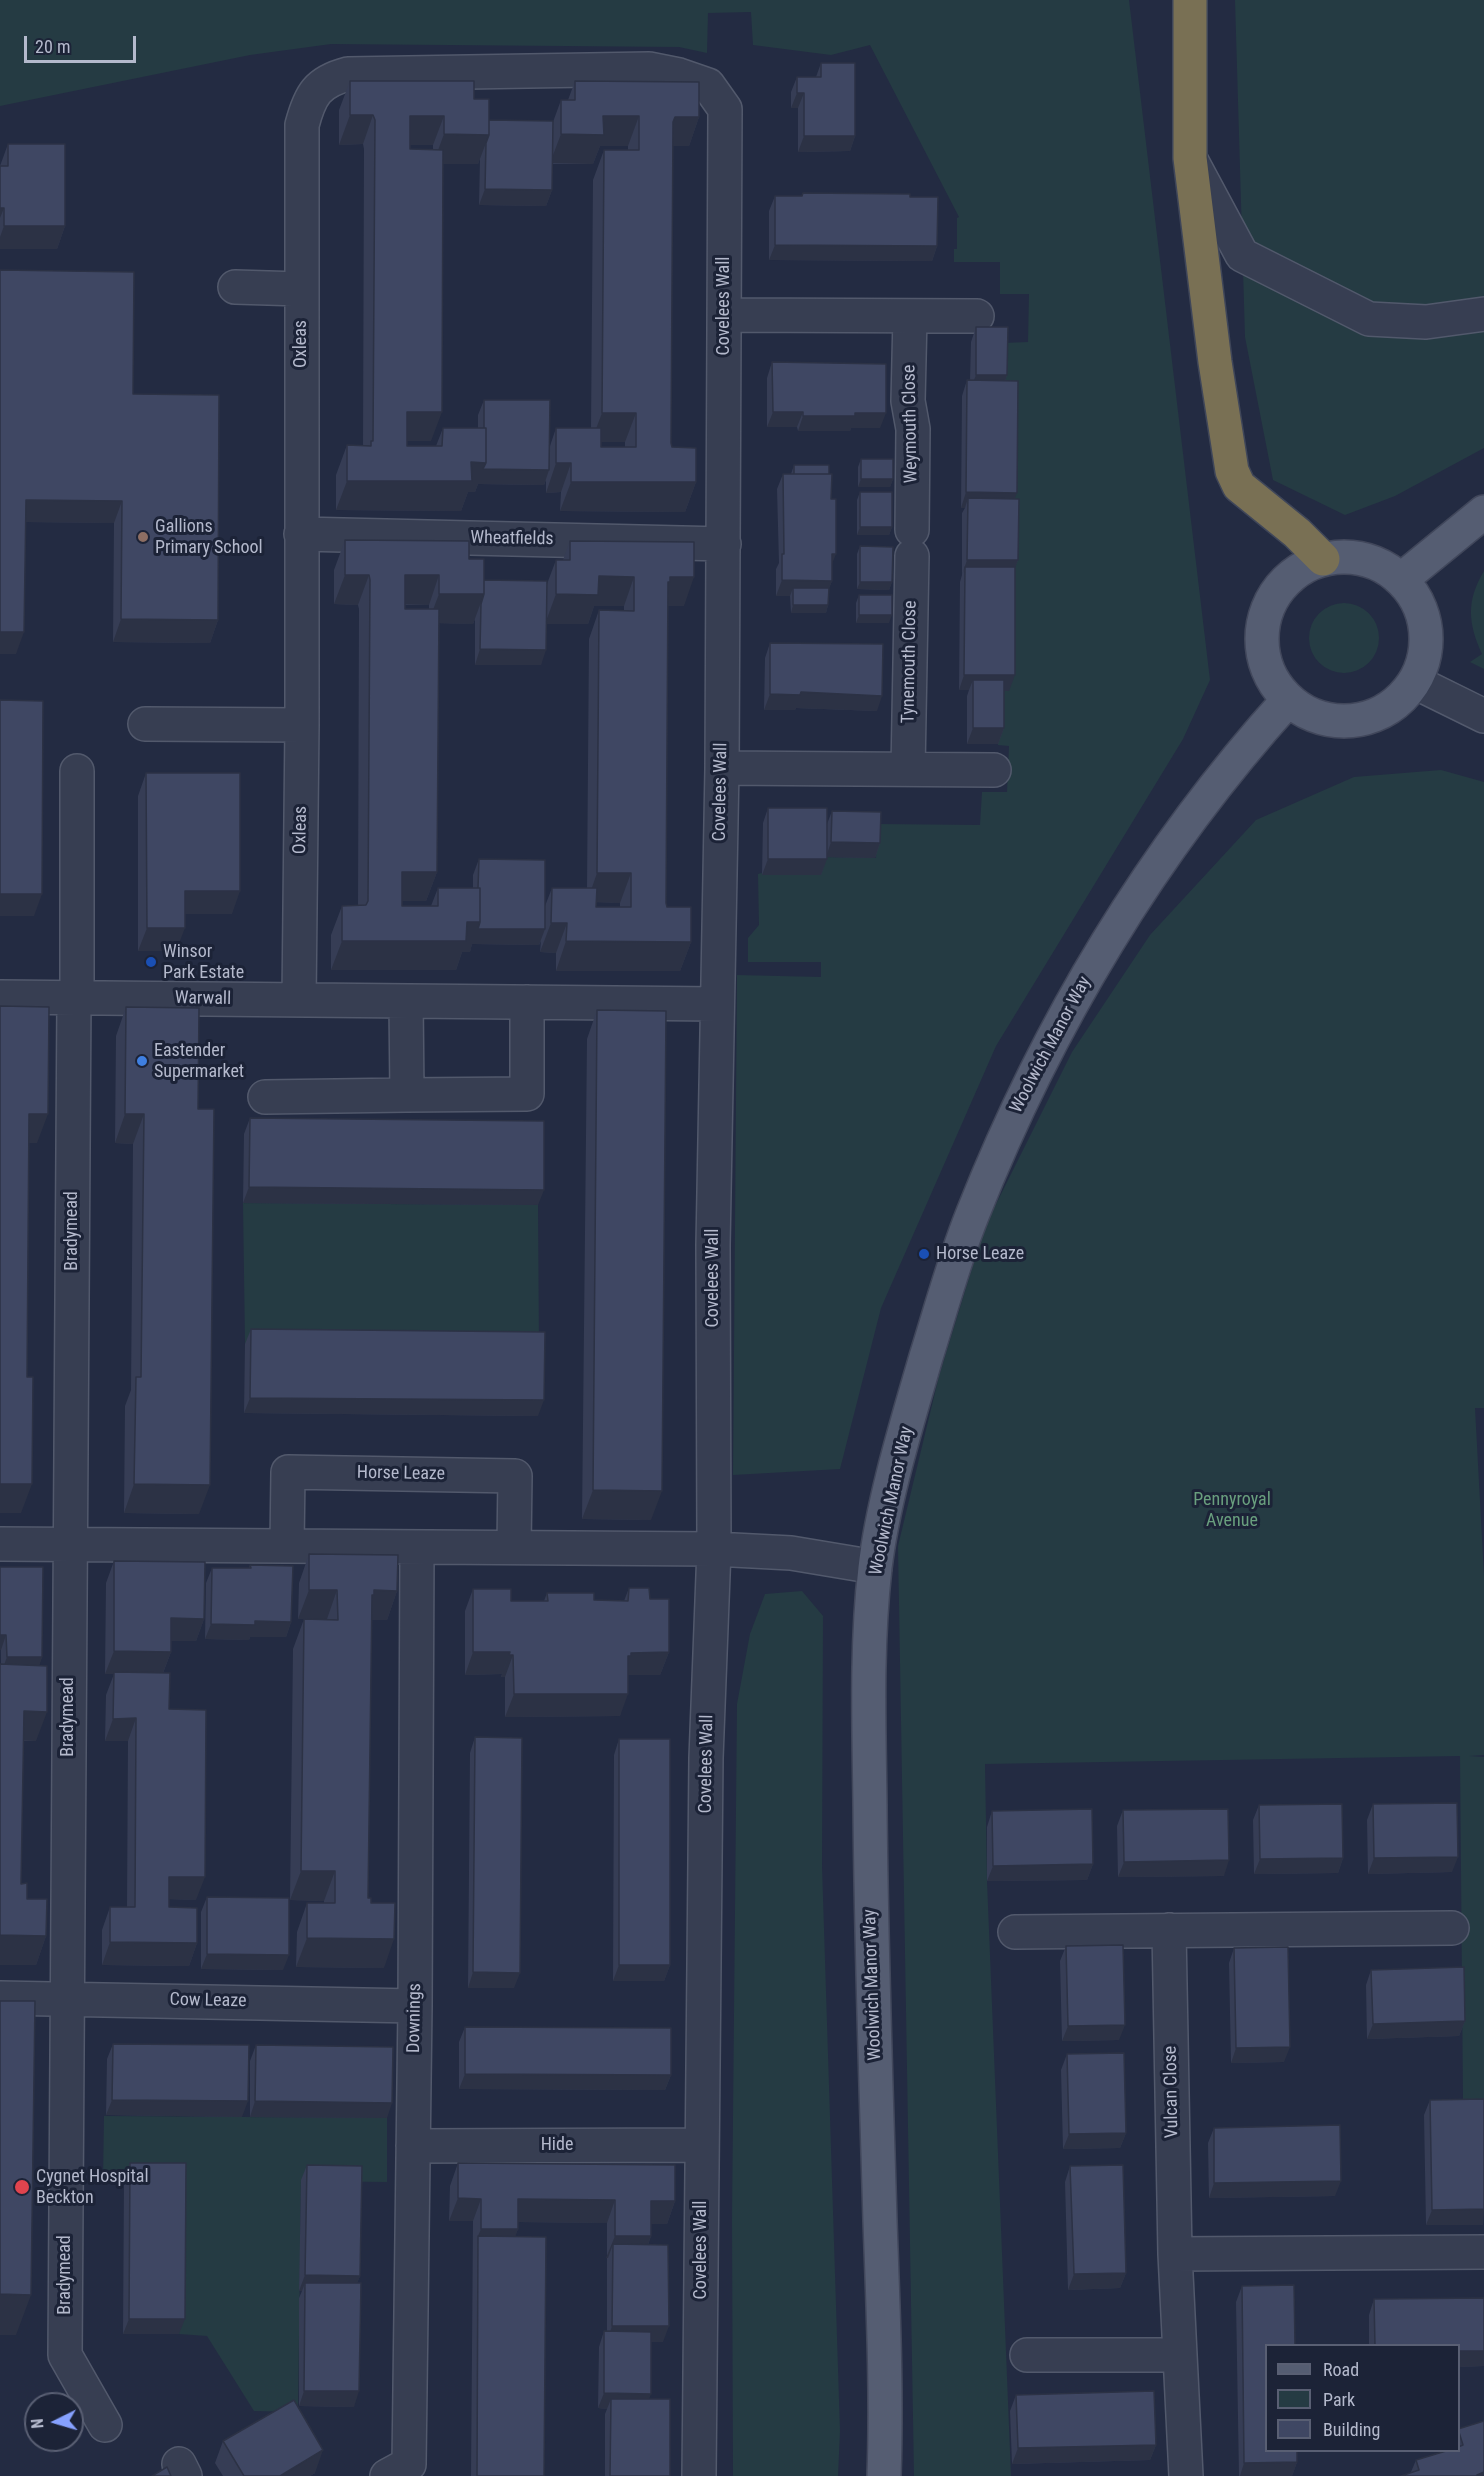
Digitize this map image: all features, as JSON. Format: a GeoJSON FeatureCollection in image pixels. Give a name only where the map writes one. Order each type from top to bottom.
{"type":"FeatureCollection","features":[{"type":"Feature","properties":{"kind":"highway"},"geometry":{"type":"LineString","coordinates":[[1190,0],[1190,158],[1210,328],[1232,471],[1239,486],[1297,532],[1323,559]]}},
{"type":"Feature","properties":{"kind":"main road"},"geometry":{"type":"LineString","coordinates":[[1402,579],[1484,512]]}},
{"type":"Feature","properties":{"kind":"main road"},"geometry":{"type":"LineString","coordinates":[[1344,556],[1365,559],[1385,567],[1402,579],[1418,602],[1426,628],[1426,656],[1415,682],[1396,704],[1370,718],[1341,722],[1313,716],[1288,700],[1275,685],[1266,668],[1262,639],[1266,610],[1276,592],[1289,577],[1305,566],[1323,559],[1344,556]]}},
{"type":"Feature","properties":{"kind":"main road","name":"Woolwich Manor Way"},"geometry":{"type":"LineString","coordinates":[[884,2476],[882,2289],[870,1914],[869,1682],[875,1567],[889,1498],[915,1395],[971,1216],[1010,1123],[1062,1019],[1117,923],[1248,744],[1288,700]]}},
{"type":"Feature","properties":{"kind":"street","name":"Oxleas"},"geometry":{"type":"LineString","coordinates":[[299,1000],[302,725],[302,125],[308,102],[323,83],[348,74],[649,69],[679,75],[708,85]]}},
{"type":"Feature","properties":{"kind":"street","name":"Covelees Wall"},"geometry":{"type":"LineString","coordinates":[[699,2476],[706,1758],[714,1549],[713,1245],[724,544],[725,109],[708,85]]}},
{"type":"Feature","properties":{"kind":"street"},"geometry":{"type":"LineString","coordinates":[[1190,158],[1242,255],[1369,319],[1426,322],[1484,314]]}},
{"type":"Feature","properties":{"kind":"street"},"geometry":{"type":"LineString","coordinates":[[235,287],[301,289]]}},
{"type":"Feature","properties":{"kind":"street"},"geometry":{"type":"LineString","coordinates":[[724,315],[976,316]]}},
{"type":"Feature","properties":{"kind":"street","name":"Weymouth Close"},"geometry":{"type":"LineString","coordinates":[[910,317],[908,401],[913,429],[912,543]]}},
{"type":"Feature","properties":{"kind":"street","name":"Wheatfields"},"geometry":{"type":"LineString","coordinates":[[301,534],[724,544]]}},
{"type":"Feature","properties":{"kind":"street","name":"Tynemouth Close"},"geometry":{"type":"LineString","coordinates":[[908,769],[912,543]]}},
{"type":"Feature","properties":{"kind":"street"},"geometry":{"type":"LineString","coordinates":[[1415,682],[1484,716]]}},
{"type":"Feature","properties":{"kind":"street"},"geometry":{"type":"LineString","coordinates":[[145,724],[302,725]]}},
{"type":"Feature","properties":{"kind":"street"},"geometry":{"type":"LineString","coordinates":[[722,768],[994,770]]}},
{"type":"Feature","properties":{"kind":"street","name":"Bradymead"},"geometry":{"type":"LineString","coordinates":[[77,771],[69,1544],[65,2355],[105,2425]]}},
{"type":"Feature","properties":{"kind":"street","name":"Warwall"},"geometry":{"type":"LineString","coordinates":[[0,997],[717,1004]]}},
{"type":"Feature","properties":{"kind":"street"},"geometry":{"type":"LineString","coordinates":[[406,1001],[406,1095]]}},
{"type":"Feature","properties":{"kind":"street"},"geometry":{"type":"LineString","coordinates":[[265,1097],[527,1094],[527,1002]]}},
{"type":"Feature","properties":{"kind":"street","name":"Horse Leaze"},"geometry":{"type":"LineString","coordinates":[[287,1546],[288,1472],[515,1476],[514,1547]]}},
{"type":"Feature","properties":{"kind":"street"},"geometry":{"type":"LineString","coordinates":[[0,1544],[714,1549],[791,1553],[875,1567]]}},
{"type":"Feature","properties":{"kind":"street","name":"Downings"},"geometry":{"type":"LineString","coordinates":[[387,2476],[409,2464],[415,2006],[417,1547]]}},
{"type":"Feature","properties":{"kind":"street"},"geometry":{"type":"LineString","coordinates":[[1015,1932],[1452,1928]]}},
{"type":"Feature","properties":{"kind":"street","name":"Vulcan Close"},"geometry":{"type":"LineString","coordinates":[[1169,1930],[1175,2254],[1186,2476]]}},
{"type":"Feature","properties":{"kind":"street","name":"Cow Leaze"},"geometry":{"type":"LineString","coordinates":[[0,1998],[415,2006]]}},
{"type":"Feature","properties":{"kind":"street","name":"Hide"},"geometry":{"type":"LineString","coordinates":[[413,2146],[702,2145]]}},
{"type":"Feature","properties":{"kind":"street"},"geometry":{"type":"LineString","coordinates":[[1175,2254],[1484,2252]]}},
{"type":"Feature","properties":{"kind":"street"},"geometry":{"type":"LineString","coordinates":[[1027,2355],[1180,2355]]}},
{"type":"Feature","properties":{"kind":"green space"},"geometry":{"type":"Polygon","coordinates":[[[0,0],[1129,0],[1210,680],[1183,739],[996,1046],[881,1308],[840,1469],[733,1475],[737,975],[821,977],[821,962],[748,962],[748,938],[759,925],[758,874],[826,857],[876,858],[877,824],[980,825],[982,792],[1007,792],[1009,746],[998,745],[998,696],[1000,691],[1009,691],[1003,343],[1028,342],[1029,294],[1000,294],[1000,262],[954,262],[954,249],[957,249],[957,218],[959,217],[870,45],[831,55],[753,45],[751,12],[708,13],[707,53],[679,47],[331,44],[250,55],[0,106],[0,0]]]}},
{"type":"Feature","properties":{"kind":"green space"},"geometry":{"type":"Polygon","coordinates":[[[1235,0],[1484,0],[1484,448],[1395,496],[1345,515],[1273,480],[1245,337],[1235,0]]]}},
{"type":"Feature","properties":{"kind":"green space"},"geometry":{"type":"Polygon","coordinates":[[[1484,571],[1484,669],[1470,662],[1482,654],[1474,632],[1471,612],[1474,592],[1484,571]]]}},
{"type":"Feature","properties":{"kind":"green space"},"geometry":{"type":"Polygon","coordinates":[[[1351,603],[1364,609],[1373,618],[1377,624],[1379,638],[1377,652],[1369,663],[1358,671],[1337,673],[1319,663],[1311,652],[1309,631],[1319,613],[1330,605],[1351,603]]]}},
{"type":"Feature","properties":{"kind":"green space","name":"Pennyroyal Avenue"},"geometry":{"type":"Polygon","coordinates":[[[1441,770],[1484,782],[1484,1408],[1475,1408],[1484,1576],[1484,1755],[1469,1756],[1484,1757],[1484,2099],[1463,2100],[1460,1756],[985,1764],[987,1881],[1011,2476],[914,2476],[898,1546],[939,1376],[985,1226],[1072,1052],[1150,935],[1256,820],[1354,777],[1441,770]]]}},
{"type":"Feature","properties":{"kind":"green space"},"geometry":{"type":"Polygon","coordinates":[[[243,1203],[538,1205],[539,1347],[245,1344],[243,1203]]]}},
{"type":"Feature","properties":{"kind":"green space"},"geometry":{"type":"Polygon","coordinates":[[[802,1591],[823,1616],[822,1866],[840,2431],[838,2476],[733,2476],[732,2219],[737,1704],[750,1634],[765,1594],[802,1591]]]}},
{"type":"Feature","properties":{"kind":"green space"},"geometry":{"type":"Polygon","coordinates":[[[104,2116],[387,2118],[387,2182],[301,2181],[298,2412],[254,2411],[207,2336],[179,2334],[181,2179],[103,2179],[104,2116]]]}},
{"type":"Feature","properties":{"kind":"building"},"geometry":{"type":"Polygon","coordinates":[[[821,63],[855,63],[855,136],[804,136],[804,93],[797,93],[797,77],[821,77],[821,63]]]}},
{"type":"Feature","properties":{"kind":"building"},"geometry":{"type":"Polygon","coordinates":[[[350,81],[474,81],[474,99],[489,99],[489,135],[444,134],[444,116],[410,116],[410,149],[443,150],[442,412],[407,412],[407,446],[442,446],[443,428],[486,428],[486,463],[471,462],[472,481],[347,481],[347,445],[371,446],[371,441],[373,441],[375,120],[373,115],[350,115],[350,81]]]}},
{"type":"Feature","properties":{"kind":"building"},"geometry":{"type":"Polygon","coordinates":[[[575,81],[699,82],[699,117],[675,117],[673,122],[671,443],[672,447],[696,448],[696,482],[571,482],[571,463],[556,463],[556,428],[601,428],[601,447],[636,447],[636,413],[602,413],[604,150],[639,150],[639,116],[603,116],[604,135],[561,134],[561,100],[575,100],[575,81]]]}},
{"type":"Feature","properties":{"kind":"building"},"geometry":{"type":"Polygon","coordinates":[[[489,120],[553,121],[552,190],[485,189],[489,120]]]}},
{"type":"Feature","properties":{"kind":"building"},"geometry":{"type":"Polygon","coordinates":[[[8,144],[65,144],[65,226],[4,226],[4,208],[0,208],[0,166],[8,166],[8,144]]]}},
{"type":"Feature","properties":{"kind":"building"},"geometry":{"type":"Polygon","coordinates":[[[803,193],[910,194],[910,197],[938,197],[937,246],[775,245],[775,196],[802,196],[803,193]]]}},
{"type":"Feature","properties":{"kind":"building"},"geometry":{"type":"Polygon","coordinates":[[[0,270],[134,272],[133,394],[219,395],[218,620],[121,619],[122,501],[26,500],[24,632],[0,632],[0,270]]]}},
{"type":"Feature","properties":{"kind":"building"},"geometry":{"type":"Polygon","coordinates":[[[976,327],[1008,327],[1007,375],[976,375],[976,327]]]}},
{"type":"Feature","properties":{"kind":"building"},"geometry":{"type":"Polygon","coordinates":[[[772,362],[886,364],[886,413],[855,413],[855,416],[803,416],[803,412],[773,412],[772,362]]]}},
{"type":"Feature","properties":{"kind":"building"},"geometry":{"type":"Polygon","coordinates":[[[967,380],[1018,381],[1017,493],[966,492],[967,380]]]}},
{"type":"Feature","properties":{"kind":"building"},"geometry":{"type":"Polygon","coordinates":[[[484,400],[550,400],[549,470],[483,469],[486,463],[484,400]]]}},
{"type":"Feature","properties":{"kind":"building"},"geometry":{"type":"Polygon","coordinates":[[[861,459],[893,459],[893,479],[861,479],[861,459]]]}},
{"type":"Feature","properties":{"kind":"building"},"geometry":{"type":"Polygon","coordinates":[[[794,465],[829,465],[829,474],[794,474],[794,465]]]}},
{"type":"Feature","properties":{"kind":"building"},"geometry":{"type":"Polygon","coordinates":[[[783,474],[832,474],[831,499],[836,499],[836,554],[832,554],[832,581],[782,580],[783,474]]]}},
{"type":"Feature","properties":{"kind":"building"},"geometry":{"type":"Polygon","coordinates":[[[860,492],[892,492],[892,527],[860,527],[860,492]]]}},
{"type":"Feature","properties":{"kind":"building"},"geometry":{"type":"Polygon","coordinates":[[[968,498],[1019,499],[1018,560],[967,560],[968,498]]]}},
{"type":"Feature","properties":{"kind":"building"},"geometry":{"type":"Polygon","coordinates":[[[345,540],[469,541],[469,559],[484,559],[484,594],[439,594],[439,575],[405,575],[405,609],[439,609],[437,872],[402,872],[402,906],[438,906],[438,888],[480,888],[480,922],[467,922],[466,941],[342,941],[342,906],[366,905],[368,901],[370,580],[369,575],[345,575],[345,540]]]}},
{"type":"Feature","properties":{"kind":"building"},"geometry":{"type":"Polygon","coordinates":[[[570,541],[694,542],[694,577],[670,577],[670,582],[668,582],[666,903],[667,907],[691,907],[691,942],[566,941],[567,923],[551,923],[552,888],[597,888],[596,907],[631,907],[631,873],[597,873],[599,610],[634,611],[634,577],[599,576],[598,595],[556,594],[556,560],[570,560],[570,541]]]}},
{"type":"Feature","properties":{"kind":"building"},"geometry":{"type":"Polygon","coordinates":[[[860,546],[893,547],[892,582],[860,582],[860,546]]]}},
{"type":"Feature","properties":{"kind":"building"},"geometry":{"type":"Polygon","coordinates":[[[965,567],[1015,567],[1015,675],[964,675],[965,567]]]}},
{"type":"Feature","properties":{"kind":"building"},"geometry":{"type":"Polygon","coordinates":[[[484,580],[547,581],[546,650],[480,649],[484,580]]]}},
{"type":"Feature","properties":{"kind":"building"},"geometry":{"type":"Polygon","coordinates":[[[793,588],[829,588],[828,605],[793,605],[793,588]]]}},
{"type":"Feature","properties":{"kind":"building"},"geometry":{"type":"Polygon","coordinates":[[[859,595],[892,595],[892,615],[859,615],[859,595]]]}},
{"type":"Feature","properties":{"kind":"building"},"geometry":{"type":"Polygon","coordinates":[[[770,643],[883,644],[882,696],[801,692],[800,695],[770,694],[770,643]]]}},
{"type":"Feature","properties":{"kind":"building"},"geometry":{"type":"Polygon","coordinates":[[[973,680],[1004,680],[1004,728],[973,728],[973,680]]]}},
{"type":"Feature","properties":{"kind":"building"},"geometry":{"type":"Polygon","coordinates":[[[0,700],[43,701],[42,894],[0,894],[0,700]]]}},
{"type":"Feature","properties":{"kind":"building"},"geometry":{"type":"Polygon","coordinates":[[[146,773],[240,773],[240,891],[185,891],[185,928],[147,928],[146,773]]]}},
{"type":"Feature","properties":{"kind":"building"},"geometry":{"type":"Polygon","coordinates":[[[768,808],[827,808],[827,859],[768,859],[768,808]]]}},
{"type":"Feature","properties":{"kind":"building"},"geometry":{"type":"Polygon","coordinates":[[[832,811],[881,812],[880,843],[831,842],[832,811]]]}},
{"type":"Feature","properties":{"kind":"building"},"geometry":{"type":"Polygon","coordinates":[[[479,859],[545,860],[545,929],[478,929],[480,922],[479,859]]]}},
{"type":"Feature","properties":{"kind":"building"},"geometry":{"type":"Polygon","coordinates":[[[0,1006],[49,1007],[48,1114],[29,1114],[27,1377],[33,1377],[32,1484],[0,1484],[0,1006]]]}},
{"type":"Feature","properties":{"kind":"building"},"geometry":{"type":"Polygon","coordinates":[[[126,1007],[199,1008],[198,1109],[214,1109],[210,1485],[134,1484],[136,1377],[141,1377],[144,1114],[125,1114],[126,1007]]]}},
{"type":"Feature","properties":{"kind":"building"},"geometry":{"type":"Polygon","coordinates":[[[597,1010],[666,1011],[662,1491],[593,1490],[597,1010]]]}},
{"type":"Feature","properties":{"kind":"building"},"geometry":{"type":"Polygon","coordinates":[[[250,1118],[544,1121],[544,1190],[249,1187],[250,1118]]]}},
{"type":"Feature","properties":{"kind":"building"},"geometry":{"type":"Polygon","coordinates":[[[251,1329],[545,1332],[544,1400],[250,1398],[251,1329]]]}},
{"type":"Feature","properties":{"kind":"building"},"geometry":{"type":"Polygon","coordinates":[[[309,1554],[398,1555],[397,1591],[374,1590],[374,1595],[372,1595],[368,1898],[371,1898],[371,1903],[395,1903],[394,1939],[307,1938],[307,1903],[335,1903],[335,1871],[301,1871],[304,1619],[338,1620],[337,1590],[309,1590],[309,1554]]]}},
{"type":"Feature","properties":{"kind":"building"},"geometry":{"type":"Polygon","coordinates":[[[114,1561],[205,1562],[204,1619],[171,1618],[171,1652],[114,1651],[114,1561]]]}},
{"type":"Feature","properties":{"kind":"building"},"geometry":{"type":"Polygon","coordinates":[[[250,1565],[293,1566],[291,1622],[255,1621],[255,1625],[211,1624],[212,1568],[251,1568],[250,1565]]]}},
{"type":"Feature","properties":{"kind":"building"},"geometry":{"type":"Polygon","coordinates":[[[0,1567],[43,1567],[42,1657],[7,1657],[6,1635],[0,1635],[0,1567]]]}},
{"type":"Feature","properties":{"kind":"building"},"geometry":{"type":"Polygon","coordinates":[[[629,1588],[649,1588],[650,1599],[669,1599],[669,1652],[631,1653],[631,1656],[628,1656],[628,1694],[514,1694],[513,1655],[509,1655],[510,1652],[473,1652],[473,1589],[511,1589],[511,1601],[548,1601],[547,1593],[594,1593],[594,1600],[628,1601],[629,1588]]]}},
{"type":"Feature","properties":{"kind":"building"},"geometry":{"type":"Polygon","coordinates":[[[0,1664],[47,1666],[47,1712],[24,1711],[21,1884],[27,1883],[27,1899],[47,1899],[46,1936],[0,1935],[0,1664]]]}},
{"type":"Feature","properties":{"kind":"building"},"geometry":{"type":"Polygon","coordinates":[[[114,1672],[170,1673],[169,1709],[206,1710],[205,1877],[169,1877],[169,1907],[197,1908],[197,1943],[110,1942],[110,1907],[135,1907],[136,1718],[113,1719],[114,1672]]]}},
{"type":"Feature","properties":{"kind":"building"},"geometry":{"type":"Polygon","coordinates":[[[475,1737],[522,1738],[520,1973],[473,1972],[475,1737]]]}},
{"type":"Feature","properties":{"kind":"building"},"geometry":{"type":"Polygon","coordinates":[[[619,1739],[670,1739],[670,1965],[619,1965],[619,1739]]]}},
{"type":"Feature","properties":{"kind":"building"},"geometry":{"type":"Polygon","coordinates":[[[1457,1803],[1458,1857],[1374,1858],[1373,1804],[1457,1803]]]}},
{"type":"Feature","properties":{"kind":"building"},"geometry":{"type":"Polygon","coordinates":[[[1342,1804],[1343,1858],[1260,1859],[1259,1805],[1342,1804]]]}},
{"type":"Feature","properties":{"kind":"building"},"geometry":{"type":"Polygon","coordinates":[[[1092,1809],[1093,1864],[993,1866],[992,1811],[1092,1809]]]}},
{"type":"Feature","properties":{"kind":"building"},"geometry":{"type":"Polygon","coordinates":[[[1228,1809],[1229,1860],[1124,1862],[1123,1810],[1228,1809]]]}},
{"type":"Feature","properties":{"kind":"building"},"geometry":{"type":"Polygon","coordinates":[[[207,1897],[289,1898],[289,1955],[207,1954],[207,1897]]]}},
{"type":"Feature","properties":{"kind":"building"},"geometry":{"type":"Polygon","coordinates":[[[1123,1945],[1125,2025],[1068,2026],[1066,1946],[1123,1945]]]}},
{"type":"Feature","properties":{"kind":"building"},"geometry":{"type":"Polygon","coordinates":[[[1288,1947],[1290,2047],[1236,2048],[1234,1948],[1288,1947]]]}},
{"type":"Feature","properties":{"kind":"building"},"geometry":{"type":"Polygon","coordinates":[[[1464,1967],[1465,2021],[1373,2024],[1371,1970],[1464,1967]]]}},
{"type":"Feature","properties":{"kind":"building"},"geometry":{"type":"Polygon","coordinates":[[[0,2001],[35,2001],[31,2295],[0,2294],[0,2001]]]}},
{"type":"Feature","properties":{"kind":"building"},"geometry":{"type":"Polygon","coordinates":[[[465,2027],[671,2028],[671,2075],[465,2074],[465,2027]]]}},
{"type":"Feature","properties":{"kind":"building"},"geometry":{"type":"Polygon","coordinates":[[[113,2044],[249,2045],[248,2101],[112,2100],[113,2044]]]}},
{"type":"Feature","properties":{"kind":"building"},"geometry":{"type":"Polygon","coordinates":[[[256,2045],[393,2047],[392,2103],[255,2101],[256,2045]]]}},
{"type":"Feature","properties":{"kind":"building"},"geometry":{"type":"Polygon","coordinates":[[[1124,2053],[1126,2133],[1069,2134],[1067,2054],[1124,2053]]]}},
{"type":"Feature","properties":{"kind":"building"},"geometry":{"type":"Polygon","coordinates":[[[1484,2099],[1484,2209],[1432,2210],[1430,2100],[1484,2099]]]}},
{"type":"Feature","properties":{"kind":"building"},"geometry":{"type":"Polygon","coordinates":[[[1340,2125],[1341,2181],[1214,2183],[1214,2128],[1340,2125]]]}},
{"type":"Feature","properties":{"kind":"building"},"geometry":{"type":"Polygon","coordinates":[[[130,2163],[186,2163],[185,2319],[129,2319],[130,2163]]]}},
{"type":"Feature","properties":{"kind":"building"},"geometry":{"type":"Polygon","coordinates":[[[458,2163],[675,2165],[675,2201],[651,2201],[651,2236],[615,2236],[615,2200],[518,2199],[518,2229],[481,2229],[481,2199],[458,2198],[458,2163]]]}},
{"type":"Feature","properties":{"kind":"building"},"geometry":{"type":"Polygon","coordinates":[[[307,2165],[362,2166],[360,2276],[305,2275],[307,2165]]]}},
{"type":"Feature","properties":{"kind":"building"},"geometry":{"type":"Polygon","coordinates":[[[1123,2165],[1126,2273],[1074,2274],[1070,2166],[1123,2165]]]}},
{"type":"Feature","properties":{"kind":"building"},"geometry":{"type":"Polygon","coordinates":[[[478,2236],[546,2237],[544,2476],[477,2476],[478,2236]]]}},
{"type":"Feature","properties":{"kind":"building"},"geometry":{"type":"Polygon","coordinates":[[[613,2244],[668,2245],[669,2326],[612,2326],[613,2244]]]}},
{"type":"Feature","properties":{"kind":"building"},"geometry":{"type":"Polygon","coordinates":[[[305,2283],[361,2283],[359,2391],[304,2391],[305,2283]]]}},
{"type":"Feature","properties":{"kind":"building"},"geometry":{"type":"Polygon","coordinates":[[[1294,2285],[1295,2344],[1265,2344],[1265,2452],[1297,2452],[1297,2462],[1244,2463],[1242,2286],[1294,2285]]]}},
{"type":"Feature","properties":{"kind":"building"},"geometry":{"type":"Polygon","coordinates":[[[1484,2298],[1484,2351],[1460,2351],[1460,2344],[1375,2344],[1374,2299],[1484,2298]]]}},
{"type":"Feature","properties":{"kind":"building"},"geometry":{"type":"Polygon","coordinates":[[[604,2331],[651,2332],[651,2394],[604,2393],[604,2331]]]}},
{"type":"Feature","properties":{"kind":"building"},"geometry":{"type":"Polygon","coordinates":[[[1154,2391],[1156,2445],[1018,2448],[1016,2395],[1154,2391]]]}},
{"type":"Feature","properties":{"kind":"building"},"geometry":{"type":"Polygon","coordinates":[[[611,2399],[670,2399],[670,2476],[610,2476],[611,2399]]]}},
{"type":"Feature","properties":{"kind":"building"},"geometry":{"type":"Polygon","coordinates":[[[294,2400],[323,2450],[280,2476],[244,2476],[223,2441],[294,2400]]]}},
{"type":"Feature","properties":{"kind":"building"},"geometry":{"type":"Polygon","coordinates":[[[1484,2421],[1484,2472],[1478,2476],[1401,2476],[1419,2470],[1416,2460],[1443,2452],[1460,2452],[1460,2446],[1463,2445],[1460,2428],[1484,2421]]]}},
{"type":"Feature","properties":{"kind":"building"},"geometry":{"type":"Polygon","coordinates":[[[167,2467],[171,2476],[152,2476],[167,2467]]]}},
{"type":"Feature","properties":{"kind":"place","name":"Gallions Primary School"},"geometry":{"type":"Point","coordinates":[143,537]}},
{"type":"Feature","properties":{"kind":"place","name":"Winsor Park Estate"},"geometry":{"type":"Point","coordinates":[151,962]}},
{"type":"Feature","properties":{"kind":"place","name":"Eastender Supermarket"},"geometry":{"type":"Point","coordinates":[142,1061]}},
{"type":"Feature","properties":{"kind":"place","name":"Horse Leaze"},"geometry":{"type":"Point","coordinates":[924,1254]}},
{"type":"Feature","properties":{"kind":"place","name":"Cygnet Hospital Beckton"},"geometry":{"type":"Point","coordinates":[22,2187]}}]}
